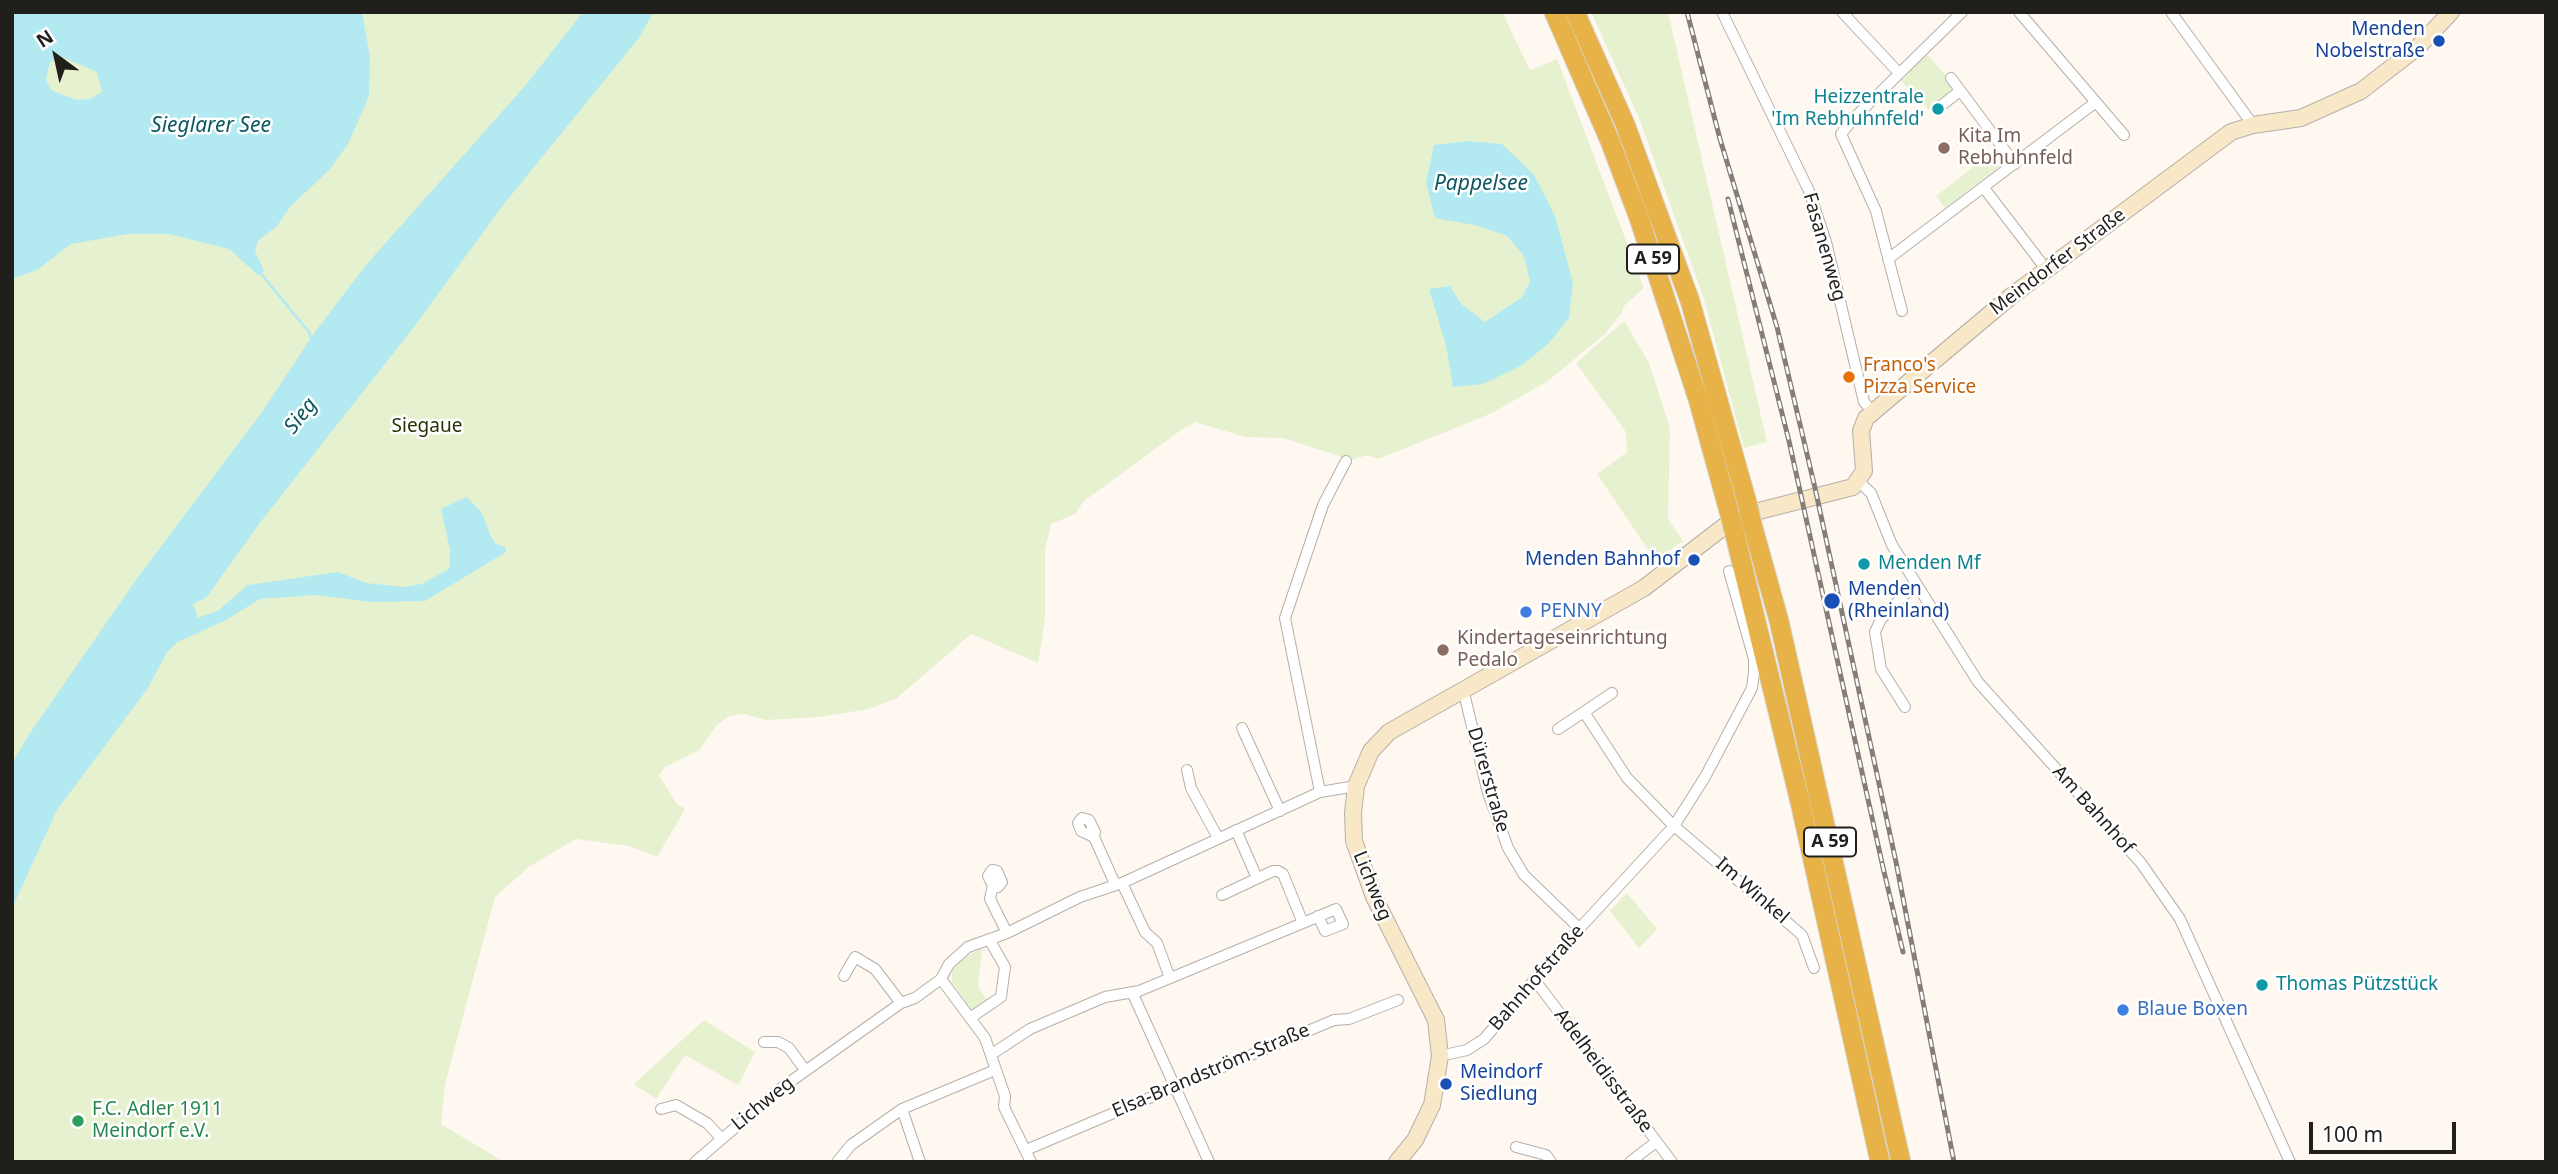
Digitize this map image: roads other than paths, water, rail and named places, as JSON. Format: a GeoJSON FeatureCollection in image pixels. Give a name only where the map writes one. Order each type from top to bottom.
{"type":"FeatureCollection","features":[{"type":"Feature","properties":{"kind":"highway","name":"A 59"},"geometry":{"type":"LineString","coordinates":[[1554,12],[1609,141],[1779,621],[1901,1162]]}},
{"type":"Feature","properties":{"kind":"highway","name":"A 59"},"geometry":{"type":"LineString","coordinates":[[1575,12],[1625,124],[1690,301],[1741,519],[1800,802],[1880,1162]]}},
{"type":"Feature","properties":{"kind":"main road","name":"Meindorfer Straße"},"geometry":{"type":"LineString","coordinates":[[1872,411],[2046,269],[2213,144],[2231,132],[2253,125],[2301,118],[2361,91],[2417,47],[2451,12]]}},
{"type":"Feature","properties":{"kind":"main road"},"geometry":{"type":"LineString","coordinates":[[1356,786],[1371,751],[1389,732],[1644,588],[1664,575],[1710,535],[1759,511],[1844,492],[1859,482],[1864,471],[1861,431],[1872,411]]}},
{"type":"Feature","properties":{"kind":"main road","name":"Lichweg"},"geometry":{"type":"LineString","coordinates":[[1356,786],[1353,825],[1359,861],[1436,1020],[1440,1056]]}},
{"type":"Feature","properties":{"kind":"main road"},"geometry":{"type":"LineString","coordinates":[[1397,1162],[1429,1114],[1438,1082],[1440,1056]]}},
{"type":"Feature","properties":{"kind":"street","name":"Fasanenweg"},"geometry":{"type":"LineString","coordinates":[[1723,12],[1809,191],[1826,242],[1864,402],[1872,411]]}},
{"type":"Feature","properties":{"kind":"street"},"geometry":{"type":"LineString","coordinates":[[1842,12],[1899,72]]}},
{"type":"Feature","properties":{"kind":"street"},"geometry":{"type":"LineString","coordinates":[[1902,311],[1876,211],[1841,134],[1899,72],[1962,12]]}},
{"type":"Feature","properties":{"kind":"street"},"geometry":{"type":"LineString","coordinates":[[2019,12],[2124,135]]}},
{"type":"Feature","properties":{"kind":"street"},"geometry":{"type":"LineString","coordinates":[[2171,12],[2253,125]]}},
{"type":"Feature","properties":{"kind":"street"},"geometry":{"type":"LineString","coordinates":[[1951,78],[2015,164]]}},
{"type":"Feature","properties":{"kind":"street"},"geometry":{"type":"LineString","coordinates":[[1942,105],[1961,91]]}},
{"type":"Feature","properties":{"kind":"street"},"geometry":{"type":"LineString","coordinates":[[1888,259],[2096,102]]}},
{"type":"Feature","properties":{"kind":"street"},"geometry":{"type":"LineString","coordinates":[[1984,188],[2046,269]]}},
{"type":"Feature","properties":{"kind":"street"},"geometry":{"type":"LineString","coordinates":[[1320,793],[1285,618],[1323,505],[1346,461]]}},
{"type":"Feature","properties":{"kind":"street","name":"Am Bahnhof"},"geometry":{"type":"LineString","coordinates":[[1859,482],[1871,493],[1892,545],[1978,682],[2141,863],[2180,919],[2290,1162]]}},
{"type":"Feature","properties":{"kind":"street","name":"Bahnhofstraße"},"geometry":{"type":"LineString","coordinates":[[1440,1056],[1467,1050],[1484,1039],[1579,928],[1674,826],[1705,777],[1752,688],[1755,659],[1729,571]]}},
{"type":"Feature","properties":{"kind":"street"},"geometry":{"type":"LineString","coordinates":[[1905,707],[1881,669],[1875,632],[1881,619],[1915,584]]}},
{"type":"Feature","properties":{"kind":"street","name":"Dürerstraße"},"geometry":{"type":"LineString","coordinates":[[1463,689],[1488,793],[1508,848],[1524,875],[1579,928]]}},
{"type":"Feature","properties":{"kind":"street"},"geometry":{"type":"LineString","coordinates":[[1558,729],[1612,693]]}},
{"type":"Feature","properties":{"kind":"street"},"geometry":{"type":"LineString","coordinates":[[1584,712],[1627,778],[1674,826]]}},
{"type":"Feature","properties":{"kind":"street"},"geometry":{"type":"LineString","coordinates":[[1242,728],[1280,811]]}},
{"type":"Feature","properties":{"kind":"street"},"geometry":{"type":"LineString","coordinates":[[1187,770],[1191,788],[1218,838]]}},
{"type":"Feature","properties":{"kind":"street","name":"Lichweg"},"geometry":{"type":"LineString","coordinates":[[695,1162],[805,1070],[901,1003],[915,998],[941,979],[957,955],[1320,793],[1356,786]]}},
{"type":"Feature","properties":{"kind":"street","name":"Im Winkel"},"geometry":{"type":"LineString","coordinates":[[1674,826],[1802,935],[1814,968]]}},
{"type":"Feature","properties":{"kind":"street"},"geometry":{"type":"LineString","coordinates":[[1236,830],[1257,878]]}},
{"type":"Feature","properties":{"kind":"street"},"geometry":{"type":"LineString","coordinates":[[1094,837],[1145,932],[1157,943],[1170,978]]}},
{"type":"Feature","properties":{"kind":"street"},"geometry":{"type":"LineString","coordinates":[[1222,895],[1273,871],[1283,874],[1303,923]]}},
{"type":"Feature","properties":{"kind":"street"},"geometry":{"type":"LineString","coordinates":[[993,886],[990,899],[1007,933]]}},
{"type":"Feature","properties":{"kind":"street"},"geometry":{"type":"LineString","coordinates":[[992,1054],[1030,1028],[1105,997],[1132,992],[1170,978],[1318,916]]}},
{"type":"Feature","properties":{"kind":"street"},"geometry":{"type":"LineString","coordinates":[[970,1018],[1001,997],[1005,967],[989,939]]}},
{"type":"Feature","properties":{"kind":"street"},"geometry":{"type":"LineString","coordinates":[[844,976],[855,957],[875,969],[901,1003]]}},
{"type":"Feature","properties":{"kind":"street"},"geometry":{"type":"LineString","coordinates":[[941,979],[992,1054],[1005,1096],[1004,1107],[1031,1162]]}},
{"type":"Feature","properties":{"kind":"street","name":"Adelheidisstraße"},"geometry":{"type":"LineString","coordinates":[[1534,979],[1672,1162]]}},
{"type":"Feature","properties":{"kind":"street"},"geometry":{"type":"LineString","coordinates":[[1132,992],[1209,1162]]}},
{"type":"Feature","properties":{"kind":"street","name":"Elsa-Brandström-Straße"},"geometry":{"type":"LineString","coordinates":[[1026,1150],[1334,1020],[1349,1019],[1398,1000]]}},
{"type":"Feature","properties":{"kind":"street","name":"Lichweg"},"geometry":{"type":"LineString","coordinates":[[764,1042],[778,1042],[789,1048],[805,1070]]}},
{"type":"Feature","properties":{"kind":"street"},"geometry":{"type":"LineString","coordinates":[[837,1162],[851,1144],[902,1109],[995,1070]]}},
{"type":"Feature","properties":{"kind":"street","name":"Lichweg"},"geometry":{"type":"LineString","coordinates":[[661,1109],[676,1105],[707,1123],[721,1138]]}},
{"type":"Feature","properties":{"kind":"street"},"geometry":{"type":"LineString","coordinates":[[902,1109],[920,1162]]}},
{"type":"Feature","properties":{"kind":"street"},"geometry":{"type":"LineString","coordinates":[[1630,1162],[1656,1142]]}},
{"type":"Feature","properties":{"kind":"street"},"geometry":{"type":"LineString","coordinates":[[1516,1147],[1546,1155],[1551,1162]]}},
{"type":"Feature","properties":{"kind":"water","name":"Sieglarer See"},"geometry":{"type":"Polygon","coordinates":[[[12,12],[362,12],[370,58],[369,96],[348,144],[330,169],[290,207],[277,226],[258,241],[255,251],[264,271],[262,275],[258,275],[229,249],[169,234],[128,234],[71,244],[37,270],[12,279],[12,12]],[[62,57],[50,62],[46,80],[51,90],[76,100],[90,99],[102,92],[97,72],[62,57]]]}},
{"type":"Feature","properties":{"kind":"water","name":"Sieg"},"geometry":{"type":"Polygon","coordinates":[[[583,12],[654,12],[638,39],[504,204],[410,332],[262,520],[206,598],[193,604],[198,618],[219,610],[248,585],[338,572],[366,583],[403,587],[422,584],[450,568],[450,550],[441,509],[466,497],[481,511],[495,543],[506,548],[506,552],[425,601],[371,602],[316,595],[260,599],[226,620],[178,642],[167,652],[148,688],[57,810],[12,908],[12,764],[28,736],[138,577],[262,412],[315,332],[366,265],[525,86],[583,12]]]}},
{"type":"Feature","properties":{"kind":"water","name":"Pappelsee"},"geometry":{"type":"Polygon","coordinates":[[[1467,141],[1502,144],[1534,175],[1555,216],[1573,283],[1569,318],[1548,344],[1522,365],[1483,384],[1453,387],[1446,345],[1429,289],[1450,286],[1461,304],[1485,322],[1522,297],[1530,282],[1524,256],[1507,236],[1479,226],[1435,218],[1426,183],[1434,145],[1467,141]]]}},
{"type":"Feature","properties":{"kind":"waterway"},"geometry":{"type":"LineString","coordinates":[[262,275],[309,332],[312,341]]}},
{"type":"Feature","properties":{"kind":"railway"},"geometry":{"type":"LineString","coordinates":[[1687,12],[1720,139],[1777,327],[1815,488],[1896,862],[1954,1162]]}},
{"type":"Feature","properties":{"kind":"railway"},"geometry":{"type":"LineString","coordinates":[[1728,199],[1789,441],[1884,872]]}},
{"type":"Feature","properties":{"kind":"railway"},"geometry":{"type":"LineString","coordinates":[[1882,863],[1903,952]]}},
{"type":"Feature","properties":{"kind":"place","name":"Menden Nobelstraße"},"geometry":{"type":"Point","coordinates":[2439,41]}},
{"type":"Feature","properties":{"kind":"place","name":"Heizzentrale 'Im Rebhuhnfeld'"},"geometry":{"type":"Point","coordinates":[1938,109]}},
{"type":"Feature","properties":{"kind":"place","name":"Kita Im Rebhuhnfeld"},"geometry":{"type":"Point","coordinates":[1944,148]}},
{"type":"Feature","properties":{"kind":"place","name":"Franco's Pizza Service"},"geometry":{"type":"Point","coordinates":[1849,377]}},
{"type":"Feature","properties":{"kind":"place","name":"Menden Bahnhof"},"geometry":{"type":"Point","coordinates":[1694,560]}},
{"type":"Feature","properties":{"kind":"place","name":"Menden Mf"},"geometry":{"type":"Point","coordinates":[1864,564]}},
{"type":"Feature","properties":{"kind":"place","name":"Menden (Rheinland)"},"geometry":{"type":"Point","coordinates":[1832,601]}},
{"type":"Feature","properties":{"kind":"place","name":"PENNY"},"geometry":{"type":"Point","coordinates":[1526,612]}},
{"type":"Feature","properties":{"kind":"place","name":"Kindertageseinrichtung Pedalo"},"geometry":{"type":"Point","coordinates":[1443,650]}},
{"type":"Feature","properties":{"kind":"place","name":"Thomas Pützstück"},"geometry":{"type":"Point","coordinates":[2262,985]}},
{"type":"Feature","properties":{"kind":"place","name":"Blaue Boxen"},"geometry":{"type":"Point","coordinates":[2123,1010]}},
{"type":"Feature","properties":{"kind":"place","name":"Meindorf Siedlung"},"geometry":{"type":"Point","coordinates":[1446,1084]}},
{"type":"Feature","properties":{"kind":"place","name":"F.C. Adler 1911 Meindorf e.V."},"geometry":{"type":"Point","coordinates":[78,1121]}},
{"type":"Feature","properties":{"kind":"park label","name":"Siegaue"},"geometry":{"type":"Point","coordinates":[427,427]}}]}
